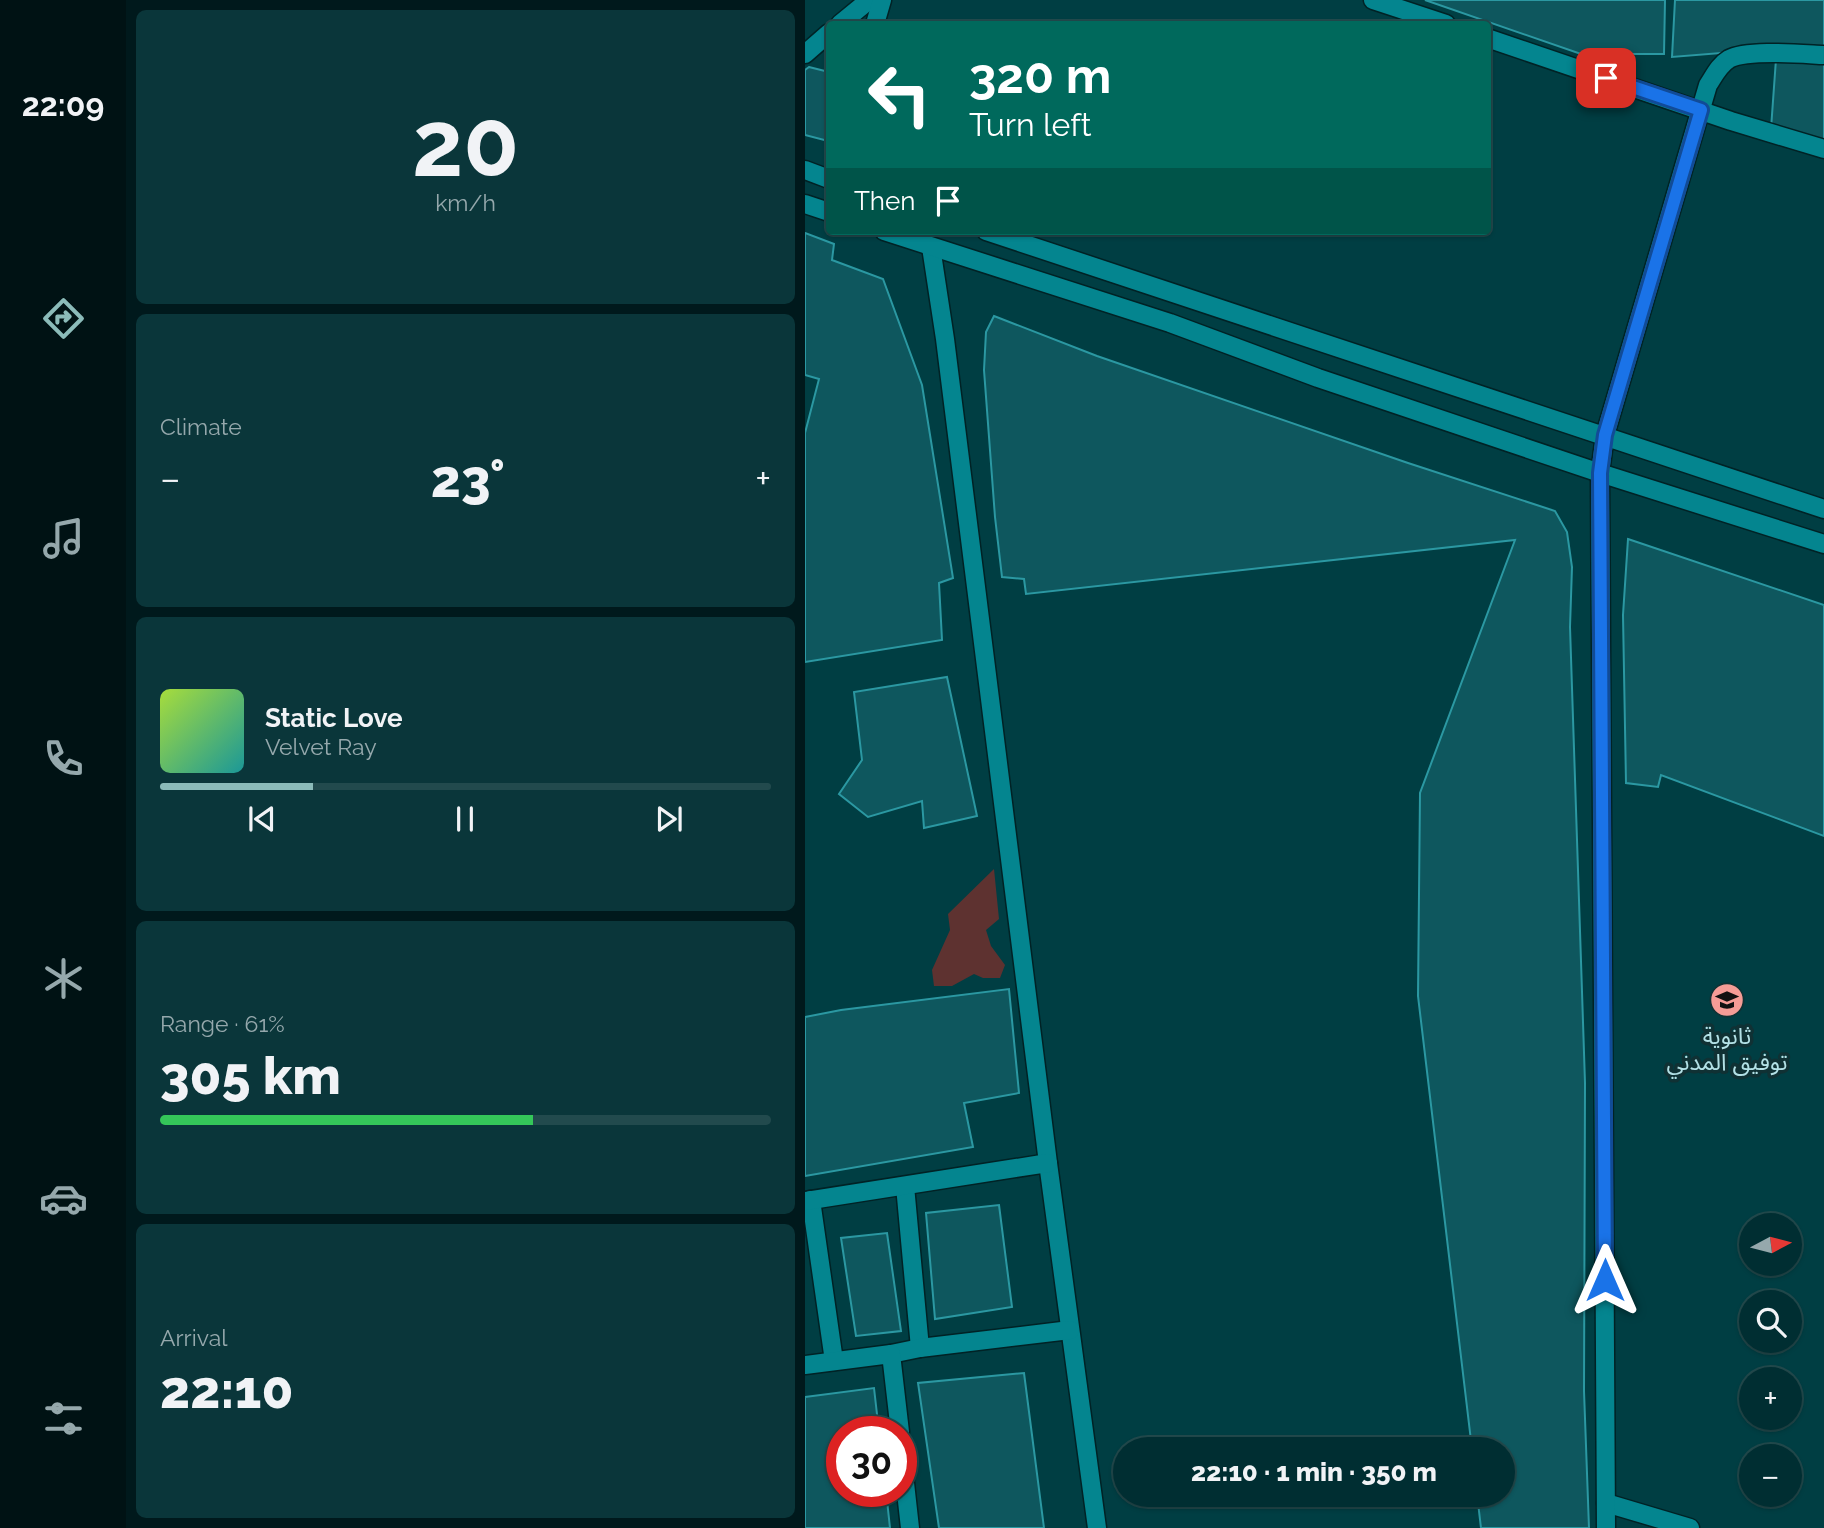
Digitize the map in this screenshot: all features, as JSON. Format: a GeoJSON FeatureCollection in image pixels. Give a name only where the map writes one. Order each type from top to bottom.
{"type":"FeatureCollection","features":[{"type":"Feature","properties":{"kind":"street"},"geometry":{"type":"LineString","coordinates":[[1373,0],[1437,21]]}},
{"type":"Feature","properties":{"kind":"street"},"geometry":{"type":"LineString","coordinates":[[844,21],[874,1]]}},
{"type":"Feature","properties":{"kind":"street"},"geometry":{"type":"LineString","coordinates":[[874,1],[875,21]]}},
{"type":"Feature","properties":{"kind":"street"},"geometry":{"type":"LineString","coordinates":[[805,54],[826,36]]}},
{"type":"Feature","properties":{"kind":"street"},"geometry":{"type":"LineString","coordinates":[[1491,39],[1824,149]]}},
{"type":"Feature","properties":{"kind":"street"},"geometry":{"type":"LineString","coordinates":[[1606,1528],[1600,473],[1605,435],[1708,86],[1728,60],[1749,55],[1784,53],[1824,55]]}},
{"type":"Feature","properties":{"kind":"street"},"geometry":{"type":"LineString","coordinates":[[805,170],[826,178]]}},
{"type":"Feature","properties":{"kind":"street"},"geometry":{"type":"LineString","coordinates":[[805,204],[826,211]]}},
{"type":"Feature","properties":{"kind":"street"},"geometry":{"type":"LineString","coordinates":[[896,235],[1170,323],[1318,378],[1600,473],[1824,544]]}},
{"type":"Feature","properties":{"kind":"street"},"geometry":{"type":"LineString","coordinates":[[998,235],[1824,509]]}},
{"type":"Feature","properties":{"kind":"street"},"geometry":{"type":"LineString","coordinates":[[931,247],[1097,1528]]}},
{"type":"Feature","properties":{"kind":"street"},"geometry":{"type":"LineString","coordinates":[[834,1361],[808,1201],[1048,1163]]}},
{"type":"Feature","properties":{"kind":"street"},"geometry":{"type":"LineString","coordinates":[[905,1186],[920,1348]]}},
{"type":"Feature","properties":{"kind":"street"},"geometry":{"type":"LineString","coordinates":[[805,1364],[1070,1330]]}},
{"type":"Feature","properties":{"kind":"street"},"geometry":{"type":"LineString","coordinates":[[891,1354],[897,1416]]}},
{"type":"Feature","properties":{"kind":"street"},"geometry":{"type":"LineString","coordinates":[[1606,1503],[1690,1528]]}},
{"type":"Feature","properties":{"kind":"street"},"geometry":{"type":"LineString","coordinates":[[908,1507],[911,1528]]}},
{"type":"Feature","properties":{"kind":"shaded area"},"geometry":{"type":"Polygon","coordinates":[[[994,869],[999,919],[986,930],[991,946],[1005,965],[1000,978],[983,978],[974,974],[952,986],[934,986],[932,970],[950,930],[948,914],[994,869]]]}},
{"type":"Feature","properties":{"kind":"building"},"geometry":{"type":"Polygon","coordinates":[[[1425,0],[1665,0],[1664,54],[1581,54],[1425,0]]]}},
{"type":"Feature","properties":{"kind":"building"},"geometry":{"type":"Polygon","coordinates":[[[1675,0],[1824,0],[1824,47],[1672,57],[1675,0]]]}},
{"type":"Feature","properties":{"kind":"building"},"geometry":{"type":"Polygon","coordinates":[[[1776,59],[1824,62],[1824,141],[1771,129],[1776,59]]]}},
{"type":"Feature","properties":{"kind":"building"},"geometry":{"type":"Polygon","coordinates":[[[809,67],[826,71],[826,140],[805,135],[805,70],[809,67]]]}},
{"type":"Feature","properties":{"kind":"building"},"geometry":{"type":"Polygon","coordinates":[[[805,233],[834,244],[832,260],[883,279],[922,385],[953,578],[939,583],[942,640],[805,662],[805,433],[819,379],[805,375],[805,233]]]}},
{"type":"Feature","properties":{"kind":"building"},"geometry":{"type":"Polygon","coordinates":[[[994,316],[1097,356],[1555,511],[1567,532],[1572,567],[1570,627],[1585,1083],[1584,1391],[1589,1528],[1481,1528],[1479,1507],[1515,1507],[1515,1437],[1471,1437],[1418,996],[1420,793],[1515,540],[1026,594],[1024,579],[1002,577],[984,370],[986,332],[994,316]]]}},
{"type":"Feature","properties":{"kind":"building"},"geometry":{"type":"Polygon","coordinates":[[[1628,539],[1824,605],[1824,836],[1661,775],[1658,787],[1626,783],[1623,615],[1628,539]]]}},
{"type":"Feature","properties":{"kind":"building"},"geometry":{"type":"Polygon","coordinates":[[[947,677],[977,816],[924,828],[922,801],[868,817],[839,794],[862,760],[854,692],[947,677]]]}},
{"type":"Feature","properties":{"kind":"building"},"geometry":{"type":"Polygon","coordinates":[[[1009,989],[1019,1093],[964,1103],[973,1147],[805,1176],[805,1017],[1009,989]]]}},
{"type":"Feature","properties":{"kind":"building"},"geometry":{"type":"Polygon","coordinates":[[[999,1205],[1012,1307],[935,1319],[926,1213],[999,1205]]]}},
{"type":"Feature","properties":{"kind":"building"},"geometry":{"type":"Polygon","coordinates":[[[887,1233],[901,1331],[856,1336],[841,1238],[887,1233]]]}},
{"type":"Feature","properties":{"kind":"building"},"geometry":{"type":"Polygon","coordinates":[[[1024,1373],[1044,1528],[939,1528],[918,1383],[1024,1373]]]}},
{"type":"Feature","properties":{"kind":"building"},"geometry":{"type":"Polygon","coordinates":[[[874,1388],[877,1416],[826,1416],[826,1507],[888,1507],[890,1528],[805,1528],[805,1397],[874,1388]]]}},
{"type":"Feature","properties":{"kind":"place","name":"ثانوية توفيق المدني"},"geometry":{"type":"Point","coordinates":[1727,1000]}},
{"type":"Feature","properties":{"kind":"route"},"geometry":{"type":"LineString","coordinates":[[1605,1280],[1600,473],[1605,435],[1701,110],[1606,78]]}}]}
